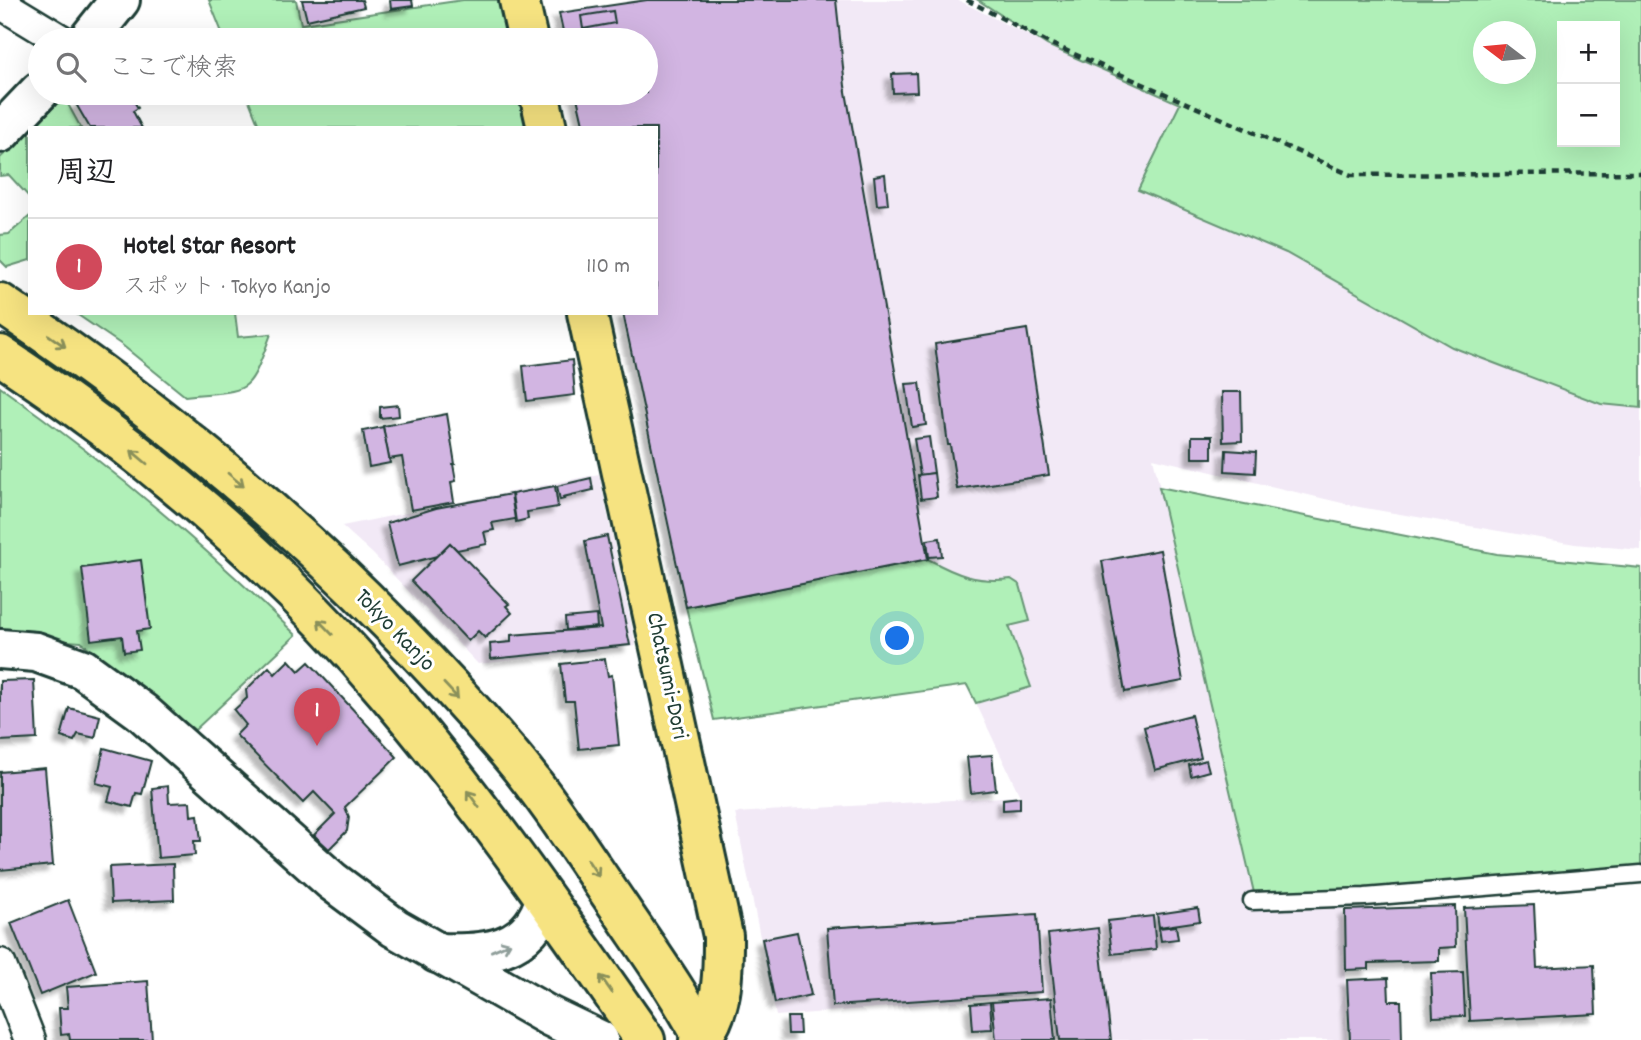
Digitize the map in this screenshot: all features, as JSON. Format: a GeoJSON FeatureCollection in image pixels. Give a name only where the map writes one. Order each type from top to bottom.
{"type":"FeatureCollection","features":[{"type":"Feature","properties":{"kind":"main road"},"geometry":{"type":"LineString","coordinates":[[519,0],[525,28]]}},
{"type":"Feature","properties":{"kind":"main road"},"geometry":{"type":"LineString","coordinates":[[542,105],[547,126]]}},
{"type":"Feature","properties":{"kind":"main road","name":"Tokyo Kanjo"},"geometry":{"type":"LineString","coordinates":[[0,303],[152,410],[245,487],[418,654],[517,764],[579,848],[702,1039]]}},
{"type":"Feature","properties":{"kind":"main road","name":"Chatsumi-Dori"},"geometry":{"type":"LineString","coordinates":[[587,315],[723,936],[724,979],[717,1006],[702,1039]]}},
{"type":"Feature","properties":{"kind":"main road","name":"Tokyo Kanjo"},"geometry":{"type":"LineString","coordinates":[[0,355],[123,444],[218,523],[304,605],[384,690],[470,795],[645,1040]]}},
{"type":"Feature","properties":{"kind":"street"},"geometry":{"type":"LineString","coordinates":[[98,28],[120,0]]}},
{"type":"Feature","properties":{"kind":"street"},"geometry":{"type":"LineString","coordinates":[[0,3],[41,28]]}},
{"type":"Feature","properties":{"kind":"street"},"geometry":{"type":"LineString","coordinates":[[0,133],[28,104]]}},
{"type":"Feature","properties":{"kind":"street"},"geometry":{"type":"LineString","coordinates":[[0,649],[36,652],[83,669],[142,712],[332,881],[435,953],[549,1016],[599,1040]]}},
{"type":"Feature","properties":{"kind":"street"},"geometry":{"type":"LineString","coordinates":[[435,953],[468,955],[496,950],[523,936],[534,925],[545,900]]}},
{"type":"Feature","properties":{"kind":"street"},"geometry":{"type":"LineString","coordinates":[[0,964],[30,1040]]}},
{"type":"Feature","properties":{"kind":"lane"},"geometry":{"type":"LineString","coordinates":[[1252,901],[1365,897],[1641,874]]}},
{"type":"Feature","properties":{"kind":"path"},"geometry":{"type":"LineString","coordinates":[[967,0],[1048,43],[1351,175],[1641,173]]}},
{"type":"Feature","properties":{"kind":"shaded area"},"geometry":{"type":"Polygon","coordinates":[[[836,0],[958,0],[1047,45],[1180,104],[1138,190],[1286,253],[1601,404],[1641,408],[1641,550],[1575,544],[1359,507],[1153,458],[1255,897],[1266,903],[1343,908],[1347,1040],[1057,1040],[1052,994],[776,1016],[735,813],[1020,796],[976,703],[1031,687],[1009,626],[1029,621],[1011,579],[984,582],[947,570],[928,559],[845,86],[836,0]]]}},
{"type":"Feature","properties":{"kind":"shaded area"},"geometry":{"type":"Polygon","coordinates":[[[599,474],[636,646],[478,664],[373,554],[342,526],[599,474]]]}},
{"type":"Feature","properties":{"kind":"green space"},"geometry":{"type":"Polygon","coordinates":[[[209,0],[296,0],[301,24],[463,0],[499,0],[505,28],[220,28],[209,0]]]}},
{"type":"Feature","properties":{"kind":"green space"},"geometry":{"type":"Polygon","coordinates":[[[978,0],[1641,0],[1641,408],[1601,404],[1452,347],[1286,253],[1138,190],[1180,104],[1047,45],[978,0]]]}},
{"type":"Feature","properties":{"kind":"green space"},"geometry":{"type":"Polygon","coordinates":[[[56,105],[68,105],[80,126],[34,126],[56,105]]]}},
{"type":"Feature","properties":{"kind":"green space"},"geometry":{"type":"Polygon","coordinates":[[[251,105],[522,105],[527,126],[259,126],[251,105]]]}},
{"type":"Feature","properties":{"kind":"green space"},"geometry":{"type":"Polygon","coordinates":[[[28,132],[28,196],[9,175],[0,176],[0,158],[28,132]]]}},
{"type":"Feature","properties":{"kind":"green space"},"geometry":{"type":"Polygon","coordinates":[[[28,218],[28,261],[7,267],[0,260],[0,235],[9,234],[28,218]]]}},
{"type":"Feature","properties":{"kind":"green space"},"geometry":{"type":"Polygon","coordinates":[[[78,315],[235,315],[238,337],[271,334],[257,370],[244,386],[235,390],[185,396],[122,345],[78,315]]]}},
{"type":"Feature","properties":{"kind":"green space"},"geometry":{"type":"Polygon","coordinates":[[[0,387],[153,505],[296,635],[195,730],[81,642],[0,636],[0,387]]]}},
{"type":"Feature","properties":{"kind":"green space"},"geometry":{"type":"Polygon","coordinates":[[[1159,487],[1497,554],[1641,568],[1641,874],[1255,897],[1159,487]]]}},
{"type":"Feature","properties":{"kind":"green space"},"geometry":{"type":"Polygon","coordinates":[[[928,559],[977,579],[1011,579],[1020,585],[1030,621],[1009,626],[1031,687],[976,703],[967,685],[714,720],[686,607],[928,559]]]}},
{"type":"Feature","properties":{"kind":"building"},"geometry":{"type":"Polygon","coordinates":[[[302,0],[362,0],[364,7],[307,20],[302,0]]]}},
{"type":"Feature","properties":{"kind":"building"},"geometry":{"type":"Polygon","coordinates":[[[390,0],[412,0],[413,6],[391,9],[390,0]]]}},
{"type":"Feature","properties":{"kind":"building"},"geometry":{"type":"Polygon","coordinates":[[[647,0],[836,0],[845,86],[928,559],[686,607],[623,315],[658,315],[658,126],[584,126],[579,105],[658,105],[658,28],[562,28],[559,13],[647,0]]]}},
{"type":"Feature","properties":{"kind":"building"},"geometry":{"type":"Polygon","coordinates":[[[613,11],[615,23],[583,28],[581,16],[613,11]]]}},
{"type":"Feature","properties":{"kind":"building"},"geometry":{"type":"Polygon","coordinates":[[[916,73],[917,92],[893,93],[892,74],[916,73]]]}},
{"type":"Feature","properties":{"kind":"building"},"geometry":{"type":"Polygon","coordinates":[[[77,105],[136,105],[138,108],[133,111],[141,126],[89,126],[77,105]]]}},
{"type":"Feature","properties":{"kind":"building"},"geometry":{"type":"Polygon","coordinates":[[[885,174],[888,204],[877,205],[874,176],[885,174]]]}},
{"type":"Feature","properties":{"kind":"building"},"geometry":{"type":"Polygon","coordinates":[[[1027,329],[1049,475],[957,489],[948,445],[935,344],[1027,329]]]}},
{"type":"Feature","properties":{"kind":"building"},"geometry":{"type":"Polygon","coordinates":[[[572,360],[575,395],[527,401],[523,366],[572,360]]]}},
{"type":"Feature","properties":{"kind":"building"},"geometry":{"type":"Polygon","coordinates":[[[920,383],[926,425],[912,427],[906,384],[920,383]]]}},
{"type":"Feature","properties":{"kind":"building"},"geometry":{"type":"Polygon","coordinates":[[[1222,392],[1241,392],[1242,441],[1223,442],[1222,392]]]}},
{"type":"Feature","properties":{"kind":"building"},"geometry":{"type":"Polygon","coordinates":[[[398,405],[399,416],[380,418],[380,407],[398,405]]]}},
{"type":"Feature","properties":{"kind":"building"},"geometry":{"type":"Polygon","coordinates":[[[447,414],[455,464],[456,481],[451,482],[454,502],[411,510],[402,457],[389,459],[383,426],[447,414]]]}},
{"type":"Feature","properties":{"kind":"building"},"geometry":{"type":"Polygon","coordinates":[[[383,427],[390,463],[369,467],[363,431],[383,427]]]}},
{"type":"Feature","properties":{"kind":"building"},"geometry":{"type":"Polygon","coordinates":[[[1192,436],[1212,436],[1212,458],[1192,458],[1192,436]]]}},
{"type":"Feature","properties":{"kind":"building"},"geometry":{"type":"Polygon","coordinates":[[[929,437],[934,473],[920,475],[914,439],[929,437]]]}},
{"type":"Feature","properties":{"kind":"building"},"geometry":{"type":"Polygon","coordinates":[[[1226,450],[1256,452],[1255,473],[1225,471],[1226,450]]]}},
{"type":"Feature","properties":{"kind":"building"},"geometry":{"type":"Polygon","coordinates":[[[934,473],[937,497],[921,499],[918,475],[934,473]]]}},
{"type":"Feature","properties":{"kind":"building"},"geometry":{"type":"Polygon","coordinates":[[[591,478],[593,490],[560,500],[557,486],[591,478]]]}},
{"type":"Feature","properties":{"kind":"building"},"geometry":{"type":"Polygon","coordinates":[[[555,486],[558,507],[527,512],[528,519],[516,522],[512,494],[555,486]]]}},
{"type":"Feature","properties":{"kind":"building"},"geometry":{"type":"Polygon","coordinates":[[[511,494],[515,519],[492,523],[494,530],[484,532],[487,544],[457,550],[450,543],[437,556],[398,566],[387,523],[436,508],[511,494]]]}},
{"type":"Feature","properties":{"kind":"building"},"geometry":{"type":"Polygon","coordinates":[[[607,536],[630,645],[491,659],[490,644],[511,642],[511,635],[601,628],[585,541],[607,536]]]}},
{"type":"Feature","properties":{"kind":"building"},"geometry":{"type":"Polygon","coordinates":[[[940,538],[942,556],[929,557],[927,540],[940,538]]]}},
{"type":"Feature","properties":{"kind":"building"},"geometry":{"type":"Polygon","coordinates":[[[450,543],[509,604],[506,606],[512,613],[485,638],[478,631],[468,641],[411,581],[450,543]]]}},
{"type":"Feature","properties":{"kind":"building"},"geometry":{"type":"Polygon","coordinates":[[[1160,550],[1183,681],[1125,692],[1102,561],[1160,550]]]}},
{"type":"Feature","properties":{"kind":"building"},"geometry":{"type":"Polygon","coordinates":[[[141,560],[150,629],[137,631],[140,650],[124,652],[122,636],[91,640],[82,568],[141,560]]]}},
{"type":"Feature","properties":{"kind":"building"},"geometry":{"type":"Polygon","coordinates":[[[596,615],[597,627],[566,630],[565,618],[596,615]]]}},
{"type":"Feature","properties":{"kind":"building"},"geometry":{"type":"Polygon","coordinates":[[[605,659],[608,676],[612,675],[619,745],[579,749],[574,701],[565,701],[561,664],[605,659]]]}},
{"type":"Feature","properties":{"kind":"building"},"geometry":{"type":"Polygon","coordinates":[[[289,660],[299,671],[309,662],[397,757],[345,807],[349,817],[347,831],[329,849],[314,835],[335,814],[314,792],[303,803],[236,735],[246,725],[234,710],[247,698],[246,690],[269,667],[275,674],[289,660]]]}},
{"type":"Feature","properties":{"kind":"building"},"geometry":{"type":"Polygon","coordinates":[[[34,680],[37,739],[0,741],[0,681],[34,680]]]}},
{"type":"Feature","properties":{"kind":"building"},"geometry":{"type":"Polygon","coordinates":[[[69,708],[100,716],[95,738],[78,734],[74,741],[61,737],[69,708]]]}},
{"type":"Feature","properties":{"kind":"building"},"geometry":{"type":"Polygon","coordinates":[[[1191,715],[1201,758],[1155,770],[1144,727],[1191,715]]]}},
{"type":"Feature","properties":{"kind":"building"},"geometry":{"type":"Polygon","coordinates":[[[104,748],[151,761],[142,794],[136,793],[132,807],[108,801],[112,787],[96,783],[104,748]]]}},
{"type":"Feature","properties":{"kind":"building"},"geometry":{"type":"Polygon","coordinates":[[[992,755],[996,790],[971,793],[967,757],[992,755]]]}},
{"type":"Feature","properties":{"kind":"building"},"geometry":{"type":"Polygon","coordinates":[[[1206,760],[1209,771],[1191,776],[1189,765],[1206,760]]]}},
{"type":"Feature","properties":{"kind":"building"},"geometry":{"type":"Polygon","coordinates":[[[45,768],[53,865],[0,870],[0,772],[45,768]]]}},
{"type":"Feature","properties":{"kind":"building"},"geometry":{"type":"Polygon","coordinates":[[[168,786],[169,803],[190,802],[191,816],[198,815],[201,841],[194,841],[195,855],[158,858],[152,788],[168,786]]]}},
{"type":"Feature","properties":{"kind":"building"},"geometry":{"type":"Polygon","coordinates":[[[1020,797],[1020,809],[1003,810],[1003,799],[1020,797]]]}},
{"type":"Feature","properties":{"kind":"building"},"geometry":{"type":"Polygon","coordinates":[[[173,864],[174,900],[111,903],[109,867],[173,864]]]}},
{"type":"Feature","properties":{"kind":"building"},"geometry":{"type":"Polygon","coordinates":[[[68,900],[96,972],[40,995],[11,923],[68,900]]]}},
{"type":"Feature","properties":{"kind":"building"},"geometry":{"type":"Polygon","coordinates":[[[1534,905],[1537,968],[1594,965],[1596,1014],[1470,1021],[1464,908],[1534,905]]]}},
{"type":"Feature","properties":{"kind":"building"},"geometry":{"type":"Polygon","coordinates":[[[1455,906],[1456,947],[1439,948],[1439,961],[1369,963],[1369,969],[1346,970],[1345,910],[1455,906]]]}},
{"type":"Feature","properties":{"kind":"building"},"geometry":{"type":"Polygon","coordinates":[[[1198,908],[1200,921],[1159,927],[1157,914],[1198,908]]]}},
{"type":"Feature","properties":{"kind":"building"},"geometry":{"type":"Polygon","coordinates":[[[1037,914],[1042,992],[833,1006],[827,928],[1037,914]]]}},
{"type":"Feature","properties":{"kind":"building"},"geometry":{"type":"Polygon","coordinates":[[[1153,916],[1156,949],[1112,954],[1108,921],[1153,916]]]}},
{"type":"Feature","properties":{"kind":"building"},"geometry":{"type":"Polygon","coordinates":[[[1176,926],[1178,939],[1161,941],[1159,928],[1176,926]]]}},
{"type":"Feature","properties":{"kind":"building"},"geometry":{"type":"Polygon","coordinates":[[[1098,928],[1111,1040],[1060,1040],[1048,934],[1098,928]]]}},
{"type":"Feature","properties":{"kind":"building"},"geometry":{"type":"Polygon","coordinates":[[[797,932],[811,995],[775,1003],[762,939],[797,932]]]}},
{"type":"Feature","properties":{"kind":"building"},"geometry":{"type":"Polygon","coordinates":[[[1463,972],[1465,1016],[1433,1017],[1431,973],[1463,972]]]}},
{"type":"Feature","properties":{"kind":"building"},"geometry":{"type":"Polygon","coordinates":[[[1388,978],[1389,1001],[1401,1001],[1402,1040],[1350,1040],[1347,980],[1388,978]]]}},
{"type":"Feature","properties":{"kind":"building"},"geometry":{"type":"Polygon","coordinates":[[[148,981],[152,1040],[70,1040],[69,1034],[61,1035],[59,1008],[68,1008],[66,987],[148,981]]]}},
{"type":"Feature","properties":{"kind":"building"},"geometry":{"type":"Polygon","coordinates":[[[1051,998],[1055,1040],[996,1040],[992,1002],[1051,998]]]}},
{"type":"Feature","properties":{"kind":"building"},"geometry":{"type":"Polygon","coordinates":[[[990,1002],[992,1029],[973,1030],[971,1004],[990,1002]]]}},
{"type":"Feature","properties":{"kind":"building"},"geometry":{"type":"Polygon","coordinates":[[[787,1017],[799,1017],[800,1034],[788,1034],[787,1017]]]}},
{"type":"Feature","properties":{"kind":"place","name":"Hotel Star Resort"},"geometry":{"type":"Point","coordinates":[317,746]}}]}
